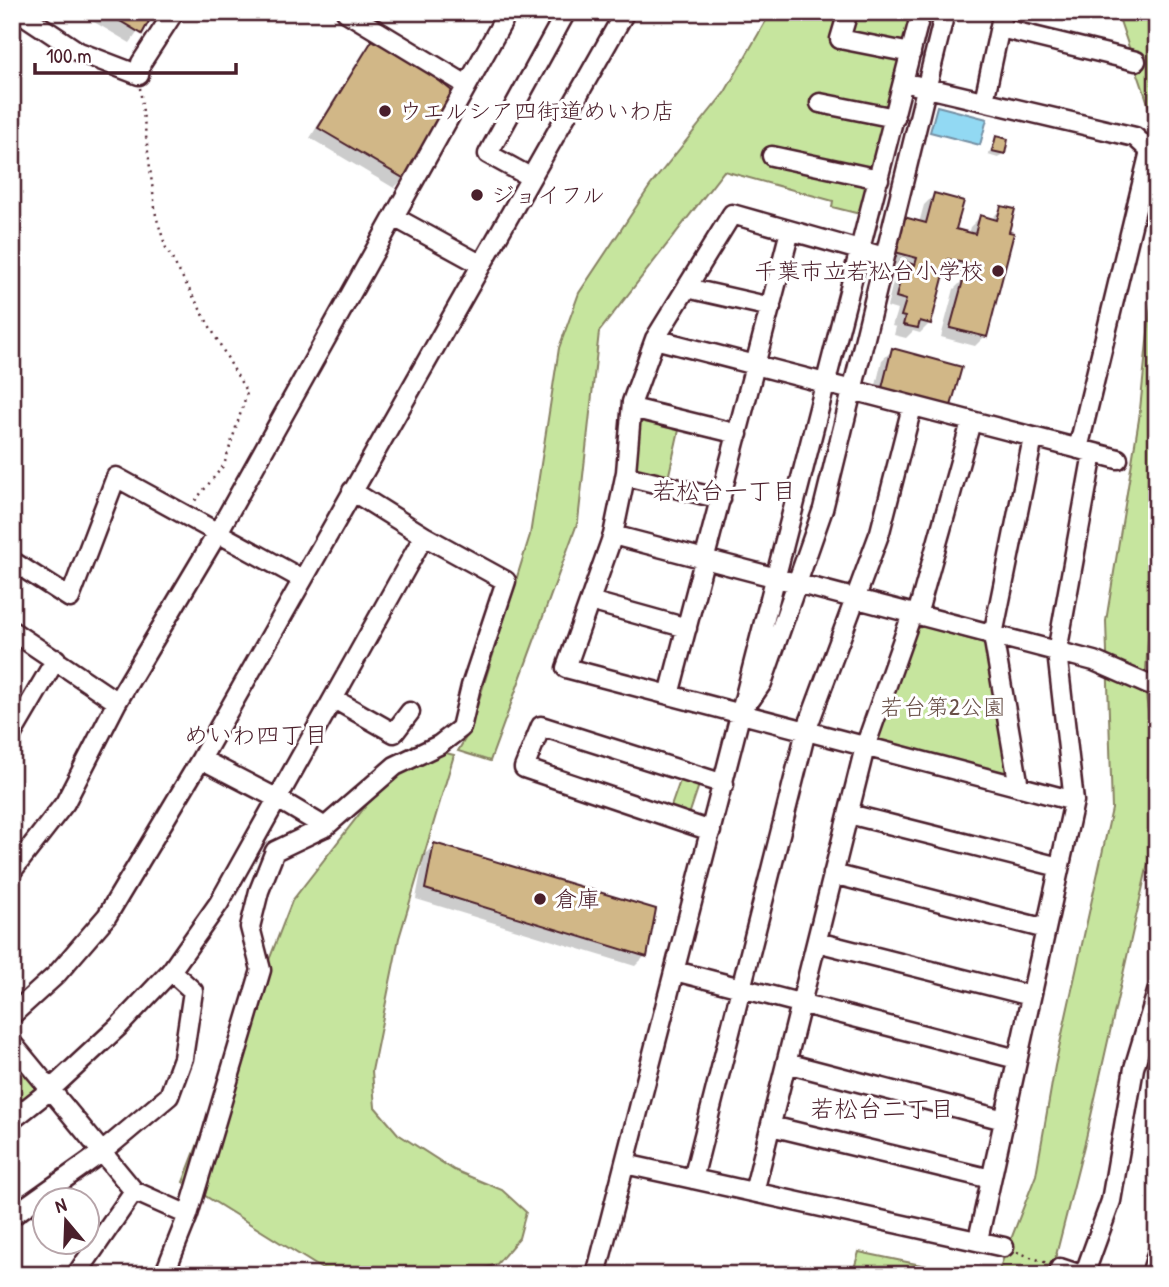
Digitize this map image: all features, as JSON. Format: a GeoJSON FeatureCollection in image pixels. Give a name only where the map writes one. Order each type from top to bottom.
{"type":"FeatureCollection","features":[{"type":"Feature","properties":{"kind":"street"},"geometry":{"type":"LineString","coordinates":[[19,12],[79,52],[139,75],[141,63],[174,12]]}},
{"type":"Feature","properties":{"kind":"street"},"geometry":{"type":"LineString","coordinates":[[346,12],[465,84]]}},
{"type":"Feature","properties":{"kind":"street"},"geometry":{"type":"LineString","coordinates":[[12,871],[65,803],[117,702],[218,534],[465,84],[508,12]]}},
{"type":"Feature","properties":{"kind":"street"},"geometry":{"type":"LineString","coordinates":[[530,177],[488,154],[566,12]]}},
{"type":"Feature","properties":{"kind":"street"},"geometry":{"type":"LineString","coordinates":[[12,1015],[56,975],[107,916],[201,759],[625,12]]}},
{"type":"Feature","properties":{"kind":"street"},"geometry":{"type":"LineString","coordinates":[[848,12],[840,39],[911,53]]}},
{"type":"Feature","properties":{"kind":"street"},"geometry":{"type":"LineString","coordinates":[[596,1275],[920,12]]}},
{"type":"Feature","properties":{"kind":"street"},"geometry":{"type":"LineString","coordinates":[[742,714],[762,683],[823,509],[945,12]]}},
{"type":"Feature","properties":{"kind":"street"},"geometry":{"type":"LineString","coordinates":[[984,102],[1002,20],[1136,61]]}},
{"type":"Feature","properties":{"kind":"street"},"geometry":{"type":"LineString","coordinates":[[904,81],[1135,137],[1150,151],[1085,451],[1057,652],[1074,801],[978,1240]]}},
{"type":"Feature","properties":{"kind":"street"},"geometry":{"type":"LineString","coordinates":[[820,103],[894,118]]}},
{"type":"Feature","properties":{"kind":"street"},"geometry":{"type":"LineString","coordinates":[[772,156],[878,179]]}},
{"type":"Feature","properties":{"kind":"street"},"geometry":{"type":"LineString","coordinates":[[884,257],[732,215],[655,339],[632,408],[626,476],[613,535],[566,668],[1074,801]]}},
{"type":"Feature","properties":{"kind":"street"},"geometry":{"type":"LineString","coordinates":[[394,217],[480,264]]}},
{"type":"Feature","properties":{"kind":"street"},"geometry":{"type":"LineString","coordinates":[[669,695],[790,231]]}},
{"type":"Feature","properties":{"kind":"street"},"geometry":{"type":"LineString","coordinates":[[687,288],[771,307]]}},
{"type":"Feature","properties":{"kind":"street"},"geometry":{"type":"LineString","coordinates":[[655,339],[850,392],[1118,459]]}},
{"type":"Feature","properties":{"kind":"street"},"geometry":{"type":"LineString","coordinates":[[693,1179],[806,731],[880,531],[912,407]]}},
{"type":"Feature","properties":{"kind":"street"},"geometry":{"type":"LineString","coordinates":[[632,408],[738,434]]}},
{"type":"Feature","properties":{"kind":"street"},"geometry":{"type":"LineString","coordinates":[[754,1192],[865,747],[914,615],[971,422]]}},
{"type":"Feature","properties":{"kind":"street"},"geometry":{"type":"LineString","coordinates":[[1019,787],[993,635],[1033,438]]}},
{"type":"Feature","properties":{"kind":"street"},"geometry":{"type":"LineString","coordinates":[[626,476],[721,499]]}},
{"type":"Feature","properties":{"kind":"street"},"geometry":{"type":"LineString","coordinates":[[12,561],[70,598],[116,477],[302,579]]}},
{"type":"Feature","properties":{"kind":"street"},"geometry":{"type":"LineString","coordinates":[[164,1275],[188,1215],[261,970],[250,927],[258,891],[275,851],[325,827],[395,766],[439,745],[461,728],[471,686],[506,581],[424,536],[352,491]]}},
{"type":"Feature","properties":{"kind":"street"},"geometry":{"type":"LineString","coordinates":[[613,535],[1094,661],[1153,685]]}},
{"type":"Feature","properties":{"kind":"street"},"geometry":{"type":"LineString","coordinates":[[12,1119],[50,1090],[118,1027],[171,971],[219,903],[424,536]]}},
{"type":"Feature","properties":{"kind":"street"},"geometry":{"type":"LineString","coordinates":[[590,601],[687,628]]}},
{"type":"Feature","properties":{"kind":"street"},"geometry":{"type":"LineString","coordinates":[[12,631],[117,702]]}},
{"type":"Feature","properties":{"kind":"street"},"geometry":{"type":"LineString","coordinates":[[12,734],[56,659]]}},
{"type":"Feature","properties":{"kind":"street"},"geometry":{"type":"LineString","coordinates":[[334,699],[394,733],[410,712]]}},
{"type":"Feature","properties":{"kind":"street"},"geometry":{"type":"LineString","coordinates":[[711,831],[524,768],[541,726],[724,784]]}},
{"type":"Feature","properties":{"kind":"street"},"geometry":{"type":"LineString","coordinates":[[201,759],[325,827]]}},
{"type":"Feature","properties":{"kind":"street"},"geometry":{"type":"LineString","coordinates":[[849,814],[1059,867]]}},
{"type":"Feature","properties":{"kind":"street"},"geometry":{"type":"LineString","coordinates":[[833,874],[1046,929]]}},
{"type":"Feature","properties":{"kind":"street"},"geometry":{"type":"LineString","coordinates":[[817,942],[1031,996]]}},
{"type":"Feature","properties":{"kind":"street"},"geometry":{"type":"LineString","coordinates":[[12,1216],[102,1153],[169,1096],[183,1058],[193,992],[171,971]]}},
{"type":"Feature","properties":{"kind":"street"},"geometry":{"type":"LineString","coordinates":[[675,971],[801,1006],[1017,1059]]}},
{"type":"Feature","properties":{"kind":"street"},"geometry":{"type":"LineString","coordinates":[[1060,1268],[1083,1275],[1111,1201],[1134,1068],[1157,992]]}},
{"type":"Feature","properties":{"kind":"street"},"geometry":{"type":"LineString","coordinates":[[12,1043],[134,1191],[188,1215]]}},
{"type":"Feature","properties":{"kind":"street"},"geometry":{"type":"LineString","coordinates":[[786,1063],[1004,1120]]}},
{"type":"Feature","properties":{"kind":"street"},"geometry":{"type":"LineString","coordinates":[[771,1126],[991,1179]]}},
{"type":"Feature","properties":{"kind":"street"},"geometry":{"type":"LineString","coordinates":[[625,1164],[1004,1247]]}},
{"type":"Feature","properties":{"kind":"street"},"geometry":{"type":"LineString","coordinates":[[76,1275],[134,1191]]}},
{"type":"Feature","properties":{"kind":"street"},"geometry":{"type":"LineString","coordinates":[[1151,1275],[1157,1254]]}},
{"type":"Feature","properties":{"kind":"path"},"geometry":{"type":"LineString","coordinates":[[139,75],[156,216],[166,248],[247,393],[224,464],[185,513]]}},
{"type":"Feature","properties":{"kind":"path"},"geometry":{"type":"LineString","coordinates":[[1004,1247],[1060,1268]]}},
{"type":"Feature","properties":{"kind":"green space"},"geometry":{"type":"Polygon","coordinates":[[[771,12],[913,12],[860,214],[832,207],[833,201],[724,171],[599,332],[578,521],[490,761],[458,751],[469,732],[530,535],[559,348],[579,293],[650,186],[725,92],[771,12]]]}},
{"type":"Feature","properties":{"kind":"green space"},"geometry":{"type":"Polygon","coordinates":[[[1117,12],[1157,12],[1157,145],[1156,127],[1117,12]]]}},
{"type":"Feature","properties":{"kind":"green space"},"geometry":{"type":"Polygon","coordinates":[[[1157,246],[1157,546],[1153,560],[1145,687],[1151,736],[1147,688],[1157,688],[1157,824],[1086,1138],[1051,1275],[997,1275],[1036,1175],[1055,1066],[1112,809],[1106,621],[1139,419],[1157,246]]]}},
{"type":"Feature","properties":{"kind":"green space"},"geometry":{"type":"Polygon","coordinates":[[[642,419],[679,430],[667,483],[635,475],[636,422],[642,419]]]}},
{"type":"Feature","properties":{"kind":"green space","name":"若台第2公園"},"geometry":{"type":"Polygon","coordinates":[[[923,626],[984,643],[987,647],[1010,775],[1004,781],[873,739],[912,631],[923,626]]]}},
{"type":"Feature","properties":{"kind":"green space"},"geometry":{"type":"Polygon","coordinates":[[[413,745],[454,755],[399,938],[372,1071],[375,1107],[398,1134],[454,1170],[502,1190],[526,1212],[519,1238],[497,1264],[466,1275],[332,1275],[183,1182],[292,901],[413,745]]]}},
{"type":"Feature","properties":{"kind":"green space"},"geometry":{"type":"Polygon","coordinates":[[[681,778],[699,785],[687,821],[668,815],[681,778]]]}},
{"type":"Feature","properties":{"kind":"green space"},"geometry":{"type":"Polygon","coordinates":[[[12,1057],[36,1087],[35,1097],[12,1113],[12,1057]]]}},
{"type":"Feature","properties":{"kind":"green space"},"geometry":{"type":"Polygon","coordinates":[[[859,1252],[969,1275],[852,1275],[859,1252]]]}},
{"type":"Feature","properties":{"kind":"water"},"geometry":{"type":"Polygon","coordinates":[[[937,106],[987,119],[980,145],[930,132],[937,106]]]}},
{"type":"Feature","properties":{"kind":"building"},"geometry":{"type":"Polygon","coordinates":[[[105,12],[154,12],[142,34],[105,12]]]}},
{"type":"Feature","properties":{"kind":"building","name":"ウエルシア四街道めいわ店"},"geometry":{"type":"Polygon","coordinates":[[[373,39],[417,63],[452,91],[405,179],[318,128],[373,39]]]}},
{"type":"Feature","properties":{"kind":"building"},"geometry":{"type":"Polygon","coordinates":[[[996,136],[1008,139],[1005,154],[992,151],[996,136]]]}},
{"type":"Feature","properties":{"kind":"building"},"geometry":{"type":"Polygon","coordinates":[[[934,193],[964,201],[956,229],[975,234],[980,215],[997,220],[1001,206],[1015,209],[1009,232],[1014,233],[987,337],[950,328],[964,277],[975,280],[979,267],[948,259],[931,324],[920,321],[918,328],[903,325],[905,317],[901,316],[906,300],[896,297],[905,262],[915,265],[917,258],[895,252],[904,217],[926,223],[934,193]]]}},
{"type":"Feature","properties":{"kind":"building"},"geometry":{"type":"Polygon","coordinates":[[[892,348],[962,367],[951,406],[882,388],[892,348]]]}},
{"type":"Feature","properties":{"kind":"building","name":"倉庫"},"geometry":{"type":"Polygon","coordinates":[[[434,843],[656,909],[647,957],[425,889],[434,843]]]}},
{"type":"Feature","properties":{"kind":"place","name":"ウエルシア四街道めいわ店"},"geometry":{"type":"Point","coordinates":[385,111]}},
{"type":"Feature","properties":{"kind":"place","name":"ジョイフル"},"geometry":{"type":"Point","coordinates":[477,195]}},
{"type":"Feature","properties":{"kind":"place","name":"千葉市立若松台小学校"},"geometry":{"type":"Point","coordinates":[998,271]}},
{"type":"Feature","properties":{"kind":"place","name":"倉庫"},"geometry":{"type":"Point","coordinates":[540,899]}},
{"type":"Feature","properties":{"kind":"district","name":"若松台一丁目"},"geometry":{"type":"Point","coordinates":[724,491]}},
{"type":"Feature","properties":{"kind":"district","name":"めいわ四丁目"},"geometry":{"type":"Point","coordinates":[256,735]}},
{"type":"Feature","properties":{"kind":"district","name":"若松台二丁目"},"geometry":{"type":"Point","coordinates":[882,1109]}}]}
